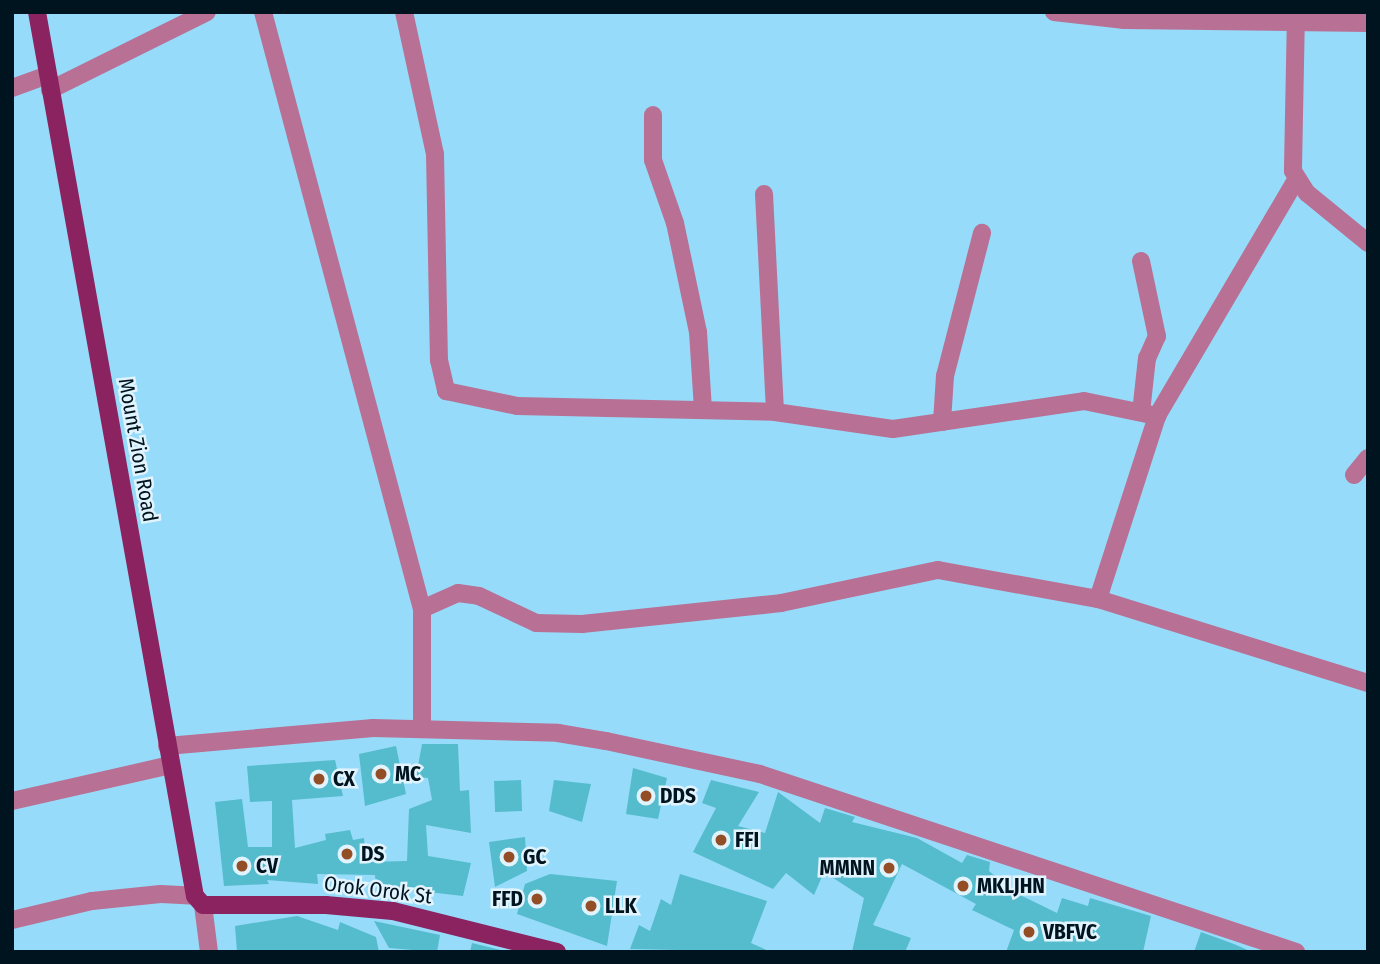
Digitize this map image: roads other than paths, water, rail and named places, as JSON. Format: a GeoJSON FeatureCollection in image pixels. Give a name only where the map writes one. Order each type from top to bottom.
{"type":"FeatureCollection","features":[{"type":"Feature","properties":{"kind":"main road","name":"Mount Zion Road"},"geometry":{"type":"LineString","coordinates":[[37,12],[167,746],[199,901]]}},
{"type":"Feature","properties":{"kind":"main road","name":"Orok Orok St"},"geometry":{"type":"LineString","coordinates":[[199,901],[326,905],[393,911],[557,952]]}},
{"type":"Feature","properties":{"kind":"street"},"geometry":{"type":"LineString","coordinates":[[12,88],[48,83],[207,12]]}},
{"type":"Feature","properties":{"kind":"street"},"geometry":{"type":"LineString","coordinates":[[263,12],[422,609],[422,729]]}},
{"type":"Feature","properties":{"kind":"street"},"geometry":{"type":"LineString","coordinates":[[404,12],[435,154],[439,360],[446,391],[517,406],[775,412],[893,429],[1084,401],[1149,414]]}},
{"type":"Feature","properties":{"kind":"street"},"geometry":{"type":"LineString","coordinates":[[1054,12],[1123,20],[1296,16],[1368,23]]}},
{"type":"Feature","properties":{"kind":"street"},"geometry":{"type":"LineString","coordinates":[[1296,16],[1292,159],[1296,180],[1368,243]]}},
{"type":"Feature","properties":{"kind":"street"},"geometry":{"type":"LineString","coordinates":[[653,115],[653,160],[675,223],[698,332],[703,409]]}},
{"type":"Feature","properties":{"kind":"street"},"geometry":{"type":"LineString","coordinates":[[1098,599],[1149,414],[1296,180]]}},
{"type":"Feature","properties":{"kind":"street"},"geometry":{"type":"LineString","coordinates":[[764,194],[775,412]]}},
{"type":"Feature","properties":{"kind":"street"},"geometry":{"type":"LineString","coordinates":[[942,422],[945,376],[982,233]]}},
{"type":"Feature","properties":{"kind":"street"},"geometry":{"type":"LineString","coordinates":[[1141,261],[1157,336],[1147,358],[1149,414]]}},
{"type":"Feature","properties":{"kind":"street"},"geometry":{"type":"LineString","coordinates":[[1354,475],[1368,458]]}},
{"type":"Feature","properties":{"kind":"street"},"geometry":{"type":"LineString","coordinates":[[422,609],[458,593],[479,596],[536,623],[582,624],[781,603],[938,570],[1098,599],[1368,683]]}},
{"type":"Feature","properties":{"kind":"street"},"geometry":{"type":"LineString","coordinates":[[167,746],[373,728],[558,733],[760,774],[1296,952]]}},
{"type":"Feature","properties":{"kind":"street"},"geometry":{"type":"LineString","coordinates":[[12,801],[171,765]]}},
{"type":"Feature","properties":{"kind":"street"},"geometry":{"type":"LineString","coordinates":[[12,920],[92,901],[161,894],[199,901],[209,952]]}},
{"type":"Feature","properties":{"kind":"place","name":"MC"},"geometry":{"type":"Point","coordinates":[381,774]}},
{"type":"Feature","properties":{"kind":"place","name":"CX"},"geometry":{"type":"Point","coordinates":[319,779]}},
{"type":"Feature","properties":{"kind":"place","name":"DDS"},"geometry":{"type":"Point","coordinates":[646,796]}},
{"type":"Feature","properties":{"kind":"place","name":"FFI"},"geometry":{"type":"Point","coordinates":[721,840]}},
{"type":"Feature","properties":{"kind":"place","name":"DS"},"geometry":{"type":"Point","coordinates":[347,854]}},
{"type":"Feature","properties":{"kind":"place","name":"GC"},"geometry":{"type":"Point","coordinates":[509,857]}},
{"type":"Feature","properties":{"kind":"place","name":"CV"},"geometry":{"type":"Point","coordinates":[242,866]}},
{"type":"Feature","properties":{"kind":"place","name":"MMNN"},"geometry":{"type":"Point","coordinates":[889,868]}},
{"type":"Feature","properties":{"kind":"place","name":"MKLJHN"},"geometry":{"type":"Point","coordinates":[963,886]}},
{"type":"Feature","properties":{"kind":"place","name":"FFD"},"geometry":{"type":"Point","coordinates":[537,899]}},
{"type":"Feature","properties":{"kind":"place","name":"LLK"},"geometry":{"type":"Point","coordinates":[591,906]}},
{"type":"Feature","properties":{"kind":"place","name":"VBFVC"},"geometry":{"type":"Point","coordinates":[1029,932]}}]}
